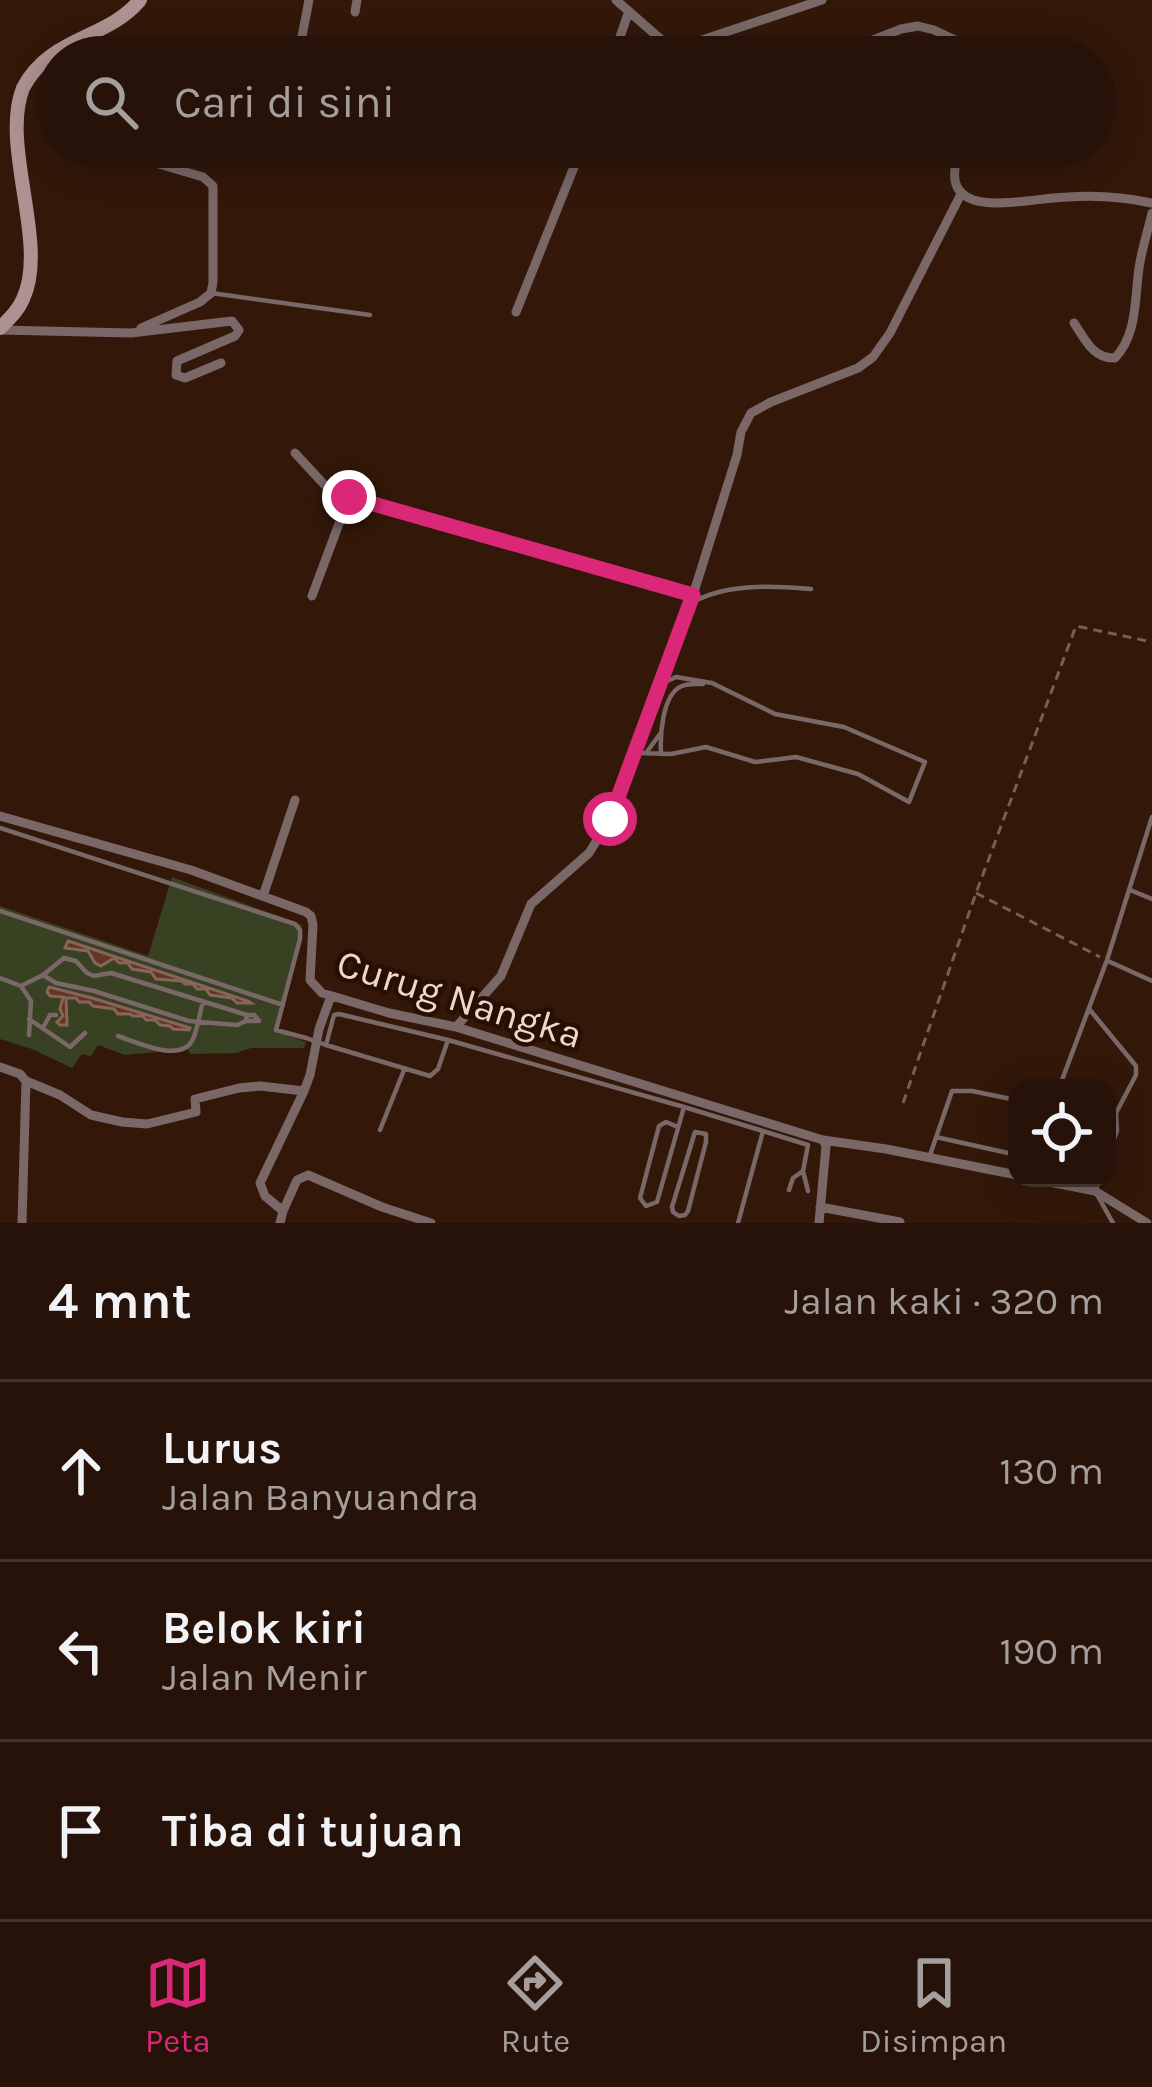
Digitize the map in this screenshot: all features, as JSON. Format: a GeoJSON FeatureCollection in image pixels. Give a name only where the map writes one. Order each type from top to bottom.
{"type":"FeatureCollection","features":[{"type":"Feature","properties":{"kind":"main road"},"geometry":{"type":"LineString","coordinates":[[84,36],[108,25],[140,0]]}},
{"type":"Feature","properties":{"kind":"main road"},"geometry":{"type":"LineString","coordinates":[[0,328],[24,298],[28,279],[14,119],[23,87],[36,69]]}},
{"type":"Feature","properties":{"kind":"street"},"geometry":{"type":"LineString","coordinates":[[300,36],[309,0]]}},
{"type":"Feature","properties":{"kind":"street"},"geometry":{"type":"LineString","coordinates":[[616,0],[657,36]]}},
{"type":"Feature","properties":{"kind":"street"},"geometry":{"type":"LineString","coordinates":[[723,36],[822,0]]}},
{"type":"Feature","properties":{"kind":"street"},"geometry":{"type":"LineString","coordinates":[[620,36],[629,11]]}},
{"type":"Feature","properties":{"kind":"street"},"geometry":{"type":"LineString","coordinates":[[883,36],[918,26],[948,36]]}},
{"type":"Feature","properties":{"kind":"street"},"geometry":{"type":"LineString","coordinates":[[131,333],[211,293],[212,182],[172,168]]}},
{"type":"Feature","properties":{"kind":"street"},"geometry":{"type":"LineString","coordinates":[[516,312],[574,168]]}},
{"type":"Feature","properties":{"kind":"street"},"geometry":{"type":"LineString","coordinates":[[954,168],[955,187],[975,201],[1000,204],[1118,196],[1152,202]]}},
{"type":"Feature","properties":{"kind":"street"},"geometry":{"type":"LineString","coordinates":[[456,1027],[501,976],[532,904],[597,844],[610,819],[641,753],[741,432],[752,413],[859,368],[873,357],[961,194]]}},
{"type":"Feature","properties":{"kind":"street"},"geometry":{"type":"LineString","coordinates":[[1074,323],[1101,357],[1115,358],[1122,351],[1134,320],[1140,261],[1152,213]]}},
{"type":"Feature","properties":{"kind":"street"},"geometry":{"type":"LineString","coordinates":[[0,328],[131,333],[234,322],[235,336],[177,362],[176,376],[185,379],[221,363]]}},
{"type":"Feature","properties":{"kind":"street"},"geometry":{"type":"LineString","coordinates":[[295,453],[329,490],[691,600]]}},
{"type":"Feature","properties":{"kind":"street"},"geometry":{"type":"LineString","coordinates":[[312,596],[349,497]]}},
{"type":"Feature","properties":{"kind":"street"},"geometry":{"type":"LineString","coordinates":[[263,896],[295,800]]}},
{"type":"Feature","properties":{"kind":"street","name":"Curug Nangka"},"geometry":{"type":"LineString","coordinates":[[0,816],[191,870],[311,916],[310,980],[331,996],[456,1027],[824,1140],[1008,1173]]}},
{"type":"Feature","properties":{"kind":"street"},"geometry":{"type":"LineString","coordinates":[[331,996],[304,1091],[260,1183],[265,1196],[281,1217],[297,1180],[308,1175],[431,1223]]}},
{"type":"Feature","properties":{"kind":"street"},"geometry":{"type":"LineString","coordinates":[[0,1067],[91,1115],[147,1124],[196,1112],[195,1099],[239,1088],[304,1091]]}},
{"type":"Feature","properties":{"kind":"street"},"geometry":{"type":"LineString","coordinates":[[22,1223],[26,1082]]}},
{"type":"Feature","properties":{"kind":"street"},"geometry":{"type":"LineString","coordinates":[[819,1223],[824,1140]]}},
{"type":"Feature","properties":{"kind":"street"},"geometry":{"type":"LineString","coordinates":[[1075,1187],[1095,1191],[1147,1223]]}},
{"type":"Feature","properties":{"kind":"street"},"geometry":{"type":"LineString","coordinates":[[820,1207],[900,1222]]}},
{"type":"Feature","properties":{"kind":"lane"},"geometry":{"type":"LineString","coordinates":[[211,293],[370,315]]}},
{"type":"Feature","properties":{"kind":"lane"},"geometry":{"type":"LineString","coordinates":[[691,600],[723,591],[777,586],[811,589]]}},
{"type":"Feature","properties":{"kind":"lane"},"geometry":{"type":"LineString","coordinates":[[641,753],[706,747],[755,762],[796,757],[859,774],[909,802],[926,762],[844,727],[775,714],[712,683],[676,677],[660,685]]}},
{"type":"Feature","properties":{"kind":"lane"},"geometry":{"type":"LineString","coordinates":[[661,754],[660,734],[675,691],[681,686],[712,683]]}},
{"type":"Feature","properties":{"kind":"lane"},"geometry":{"type":"LineString","coordinates":[[641,753],[660,734]]}},
{"type":"Feature","properties":{"kind":"lane"},"geometry":{"type":"LineString","coordinates":[[1063,1079],[1090,1010],[1152,817]]}},
{"type":"Feature","properties":{"kind":"lane"},"geometry":{"type":"LineString","coordinates":[[0,828],[295,923],[300,939],[277,1031],[426,1076],[434,1074],[448,1040]]}},
{"type":"Feature","properties":{"kind":"lane"},"geometry":{"type":"LineString","coordinates":[[1130,890],[1152,899]]}},
{"type":"Feature","properties":{"kind":"lane"},"geometry":{"type":"LineString","coordinates":[[0,911],[283,1005]]}},
{"type":"Feature","properties":{"kind":"lane"},"geometry":{"type":"LineString","coordinates":[[21,986],[69,958],[94,976],[111,973],[247,1018],[237,1025],[196,1022],[56,983],[43,975]]}},
{"type":"Feature","properties":{"kind":"lane"},"geometry":{"type":"LineString","coordinates":[[1107,960],[1152,981]]}},
{"type":"Feature","properties":{"kind":"lane"},"geometry":{"type":"LineString","coordinates":[[0,978],[21,986],[31,1001],[29,1035]]}},
{"type":"Feature","properties":{"kind":"lane"},"geometry":{"type":"LineString","coordinates":[[118,1036],[170,1051],[188,1047],[203,1002]]}},
{"type":"Feature","properties":{"kind":"lane"},"geometry":{"type":"LineString","coordinates":[[1090,1010],[1136,1066],[1116,1113]]}},
{"type":"Feature","properties":{"kind":"lane"},"geometry":{"type":"LineString","coordinates":[[326,1045],[334,1015],[339,1014],[684,1107],[808,1145],[803,1171],[808,1191]]}},
{"type":"Feature","properties":{"kind":"lane"},"geometry":{"type":"LineString","coordinates":[[43,1028],[49,1016],[56,1015]]}},
{"type":"Feature","properties":{"kind":"lane"},"geometry":{"type":"LineString","coordinates":[[29,1019],[70,1047],[86,1033]]}},
{"type":"Feature","properties":{"kind":"lane"},"geometry":{"type":"LineString","coordinates":[[380,1130],[404,1070]]}},
{"type":"Feature","properties":{"kind":"lane"},"geometry":{"type":"LineString","coordinates":[[929,1158],[952,1091],[1008,1098]]}},
{"type":"Feature","properties":{"kind":"lane"},"geometry":{"type":"LineString","coordinates":[[678,1127],[665,1122],[659,1126],[640,1198],[643,1205],[657,1202],[684,1107]]}},
{"type":"Feature","properties":{"kind":"lane"},"geometry":{"type":"LineString","coordinates":[[738,1223],[763,1131]]}},
{"type":"Feature","properties":{"kind":"lane"},"geometry":{"type":"LineString","coordinates":[[706,1134],[688,1211],[679,1216],[673,1208],[684,1164],[692,1135],[706,1134]]}},
{"type":"Feature","properties":{"kind":"lane"},"geometry":{"type":"LineString","coordinates":[[935,1137],[1008,1153]]}},
{"type":"Feature","properties":{"kind":"lane"},"geometry":{"type":"LineString","coordinates":[[671,1151],[687,1155]]}},
{"type":"Feature","properties":{"kind":"lane"},"geometry":{"type":"LineString","coordinates":[[684,1164],[699,1168]]}},
{"type":"Feature","properties":{"kind":"lane"},"geometry":{"type":"LineString","coordinates":[[789,1190],[793,1178],[803,1171]]}},
{"type":"Feature","properties":{"kind":"lane"},"geometry":{"type":"LineString","coordinates":[[1097,1187],[1113,1223]]}},
{"type":"Feature","properties":{"kind":"path"},"geometry":{"type":"LineString","coordinates":[[902,1103],[1076,626],[1152,642]]}},
{"type":"Feature","properties":{"kind":"path"},"geometry":{"type":"LineString","coordinates":[[976,893],[1107,960]]}},
{"type":"Feature","properties":{"kind":"green space"},"geometry":{"type":"Polygon","coordinates":[[[172,877],[302,925],[277,1031],[306,1042],[304,1048],[125,1055],[98,1045],[91,1056],[82,1054],[72,1068],[0,1039],[0,906],[148,956],[172,877]]]}},
{"type":"Feature","properties":{"kind":"building"},"geometry":{"type":"Polygon","coordinates":[[[68,941],[251,1003],[210,995],[182,981],[156,979],[151,972],[132,969],[114,958],[101,966],[88,951],[65,948],[68,941]]]}},
{"type":"Feature","properties":{"kind":"building"},"geometry":{"type":"Polygon","coordinates":[[[49,987],[190,1028],[173,1029],[76,998],[66,998],[67,1025],[60,1025],[63,997],[50,996],[49,987]]]}},
{"type":"Feature","properties":{"kind":"route"},"geometry":{"type":"LineString","coordinates":[[349,497],[693,595],[610,819]]}}]}
